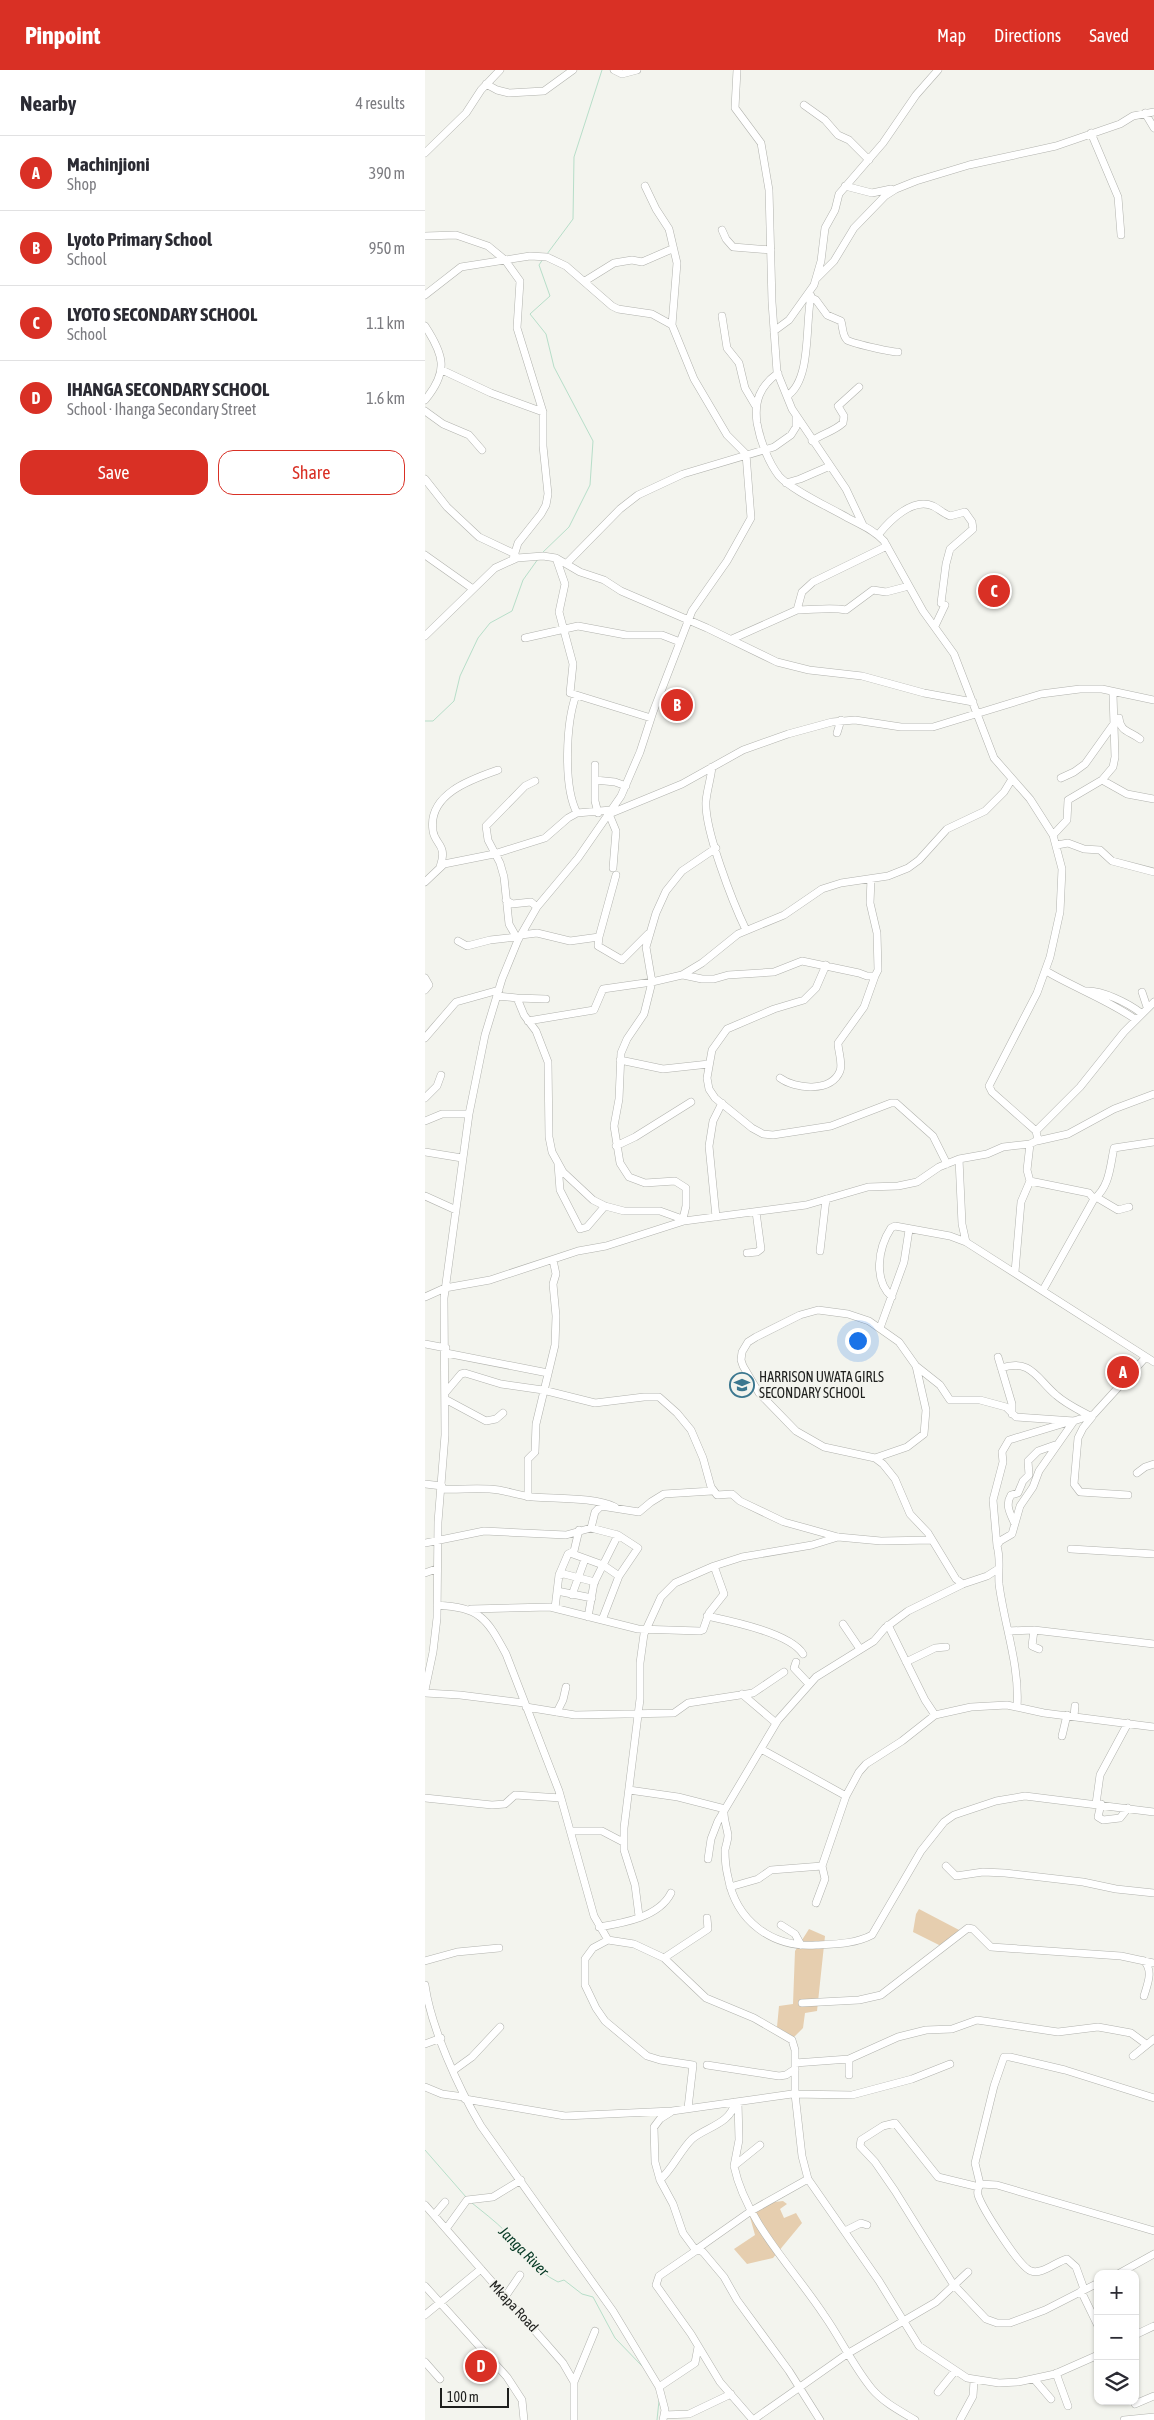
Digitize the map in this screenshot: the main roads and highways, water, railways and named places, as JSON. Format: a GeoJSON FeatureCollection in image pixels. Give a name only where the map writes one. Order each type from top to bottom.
{"type":"FeatureCollection","features":[{"type":"Feature","properties":{"kind":"waterway"},"geometry":{"type":"LineString","coordinates":[[547,254],[573,219],[574,157],[602,70]]}},
{"type":"Feature","properties":{"kind":"waterway"},"geometry":{"type":"LineString","coordinates":[[541,554],[569,527],[590,485],[593,441],[554,367],[546,334],[530,314],[550,296],[539,265],[543,259]]}},
{"type":"Feature","properties":{"kind":"waterway"},"geometry":{"type":"LineString","coordinates":[[425,721],[433,721],[454,701],[460,676],[478,638],[490,623],[512,611],[523,580],[538,559]]}},
{"type":"Feature","properties":{"kind":"waterway","name":"Janga River"},"geometry":{"type":"LineString","coordinates":[[425,2150],[466,2197]]}},
{"type":"Feature","properties":{"kind":"waterway","name":"Janga River"},"geometry":{"type":"LineString","coordinates":[[472,2203],[505,2231],[542,2272],[558,2282],[564,2280],[582,2294],[593,2297],[615,2338],[643,2367]]}},
{"type":"Feature","properties":{"kind":"waterway","name":"Janga River"},"geometry":{"type":"LineString","coordinates":[[657,2420],[659,2401]]}},
{"type":"Feature","properties":{"kind":"place","name":"LYOTO SECONDARY SCHOOL"},"geometry":{"type":"Point","coordinates":[994,591]}},
{"type":"Feature","properties":{"kind":"place","name":"Lyoto Primary School"},"geometry":{"type":"Point","coordinates":[677,705]}},
{"type":"Feature","properties":{"kind":"place","name":"Machinjioni"},"geometry":{"type":"Point","coordinates":[1123,1372]}},
{"type":"Feature","properties":{"kind":"place","name":"HARRISON UWATA GIRLS SECONDARY SCHOOL"},"geometry":{"type":"Point","coordinates":[742,1385]}},
{"type":"Feature","properties":{"kind":"place","name":"IHANGA SECONDARY SCHOOL"},"geometry":{"type":"Point","coordinates":[481,2366]}}]}
